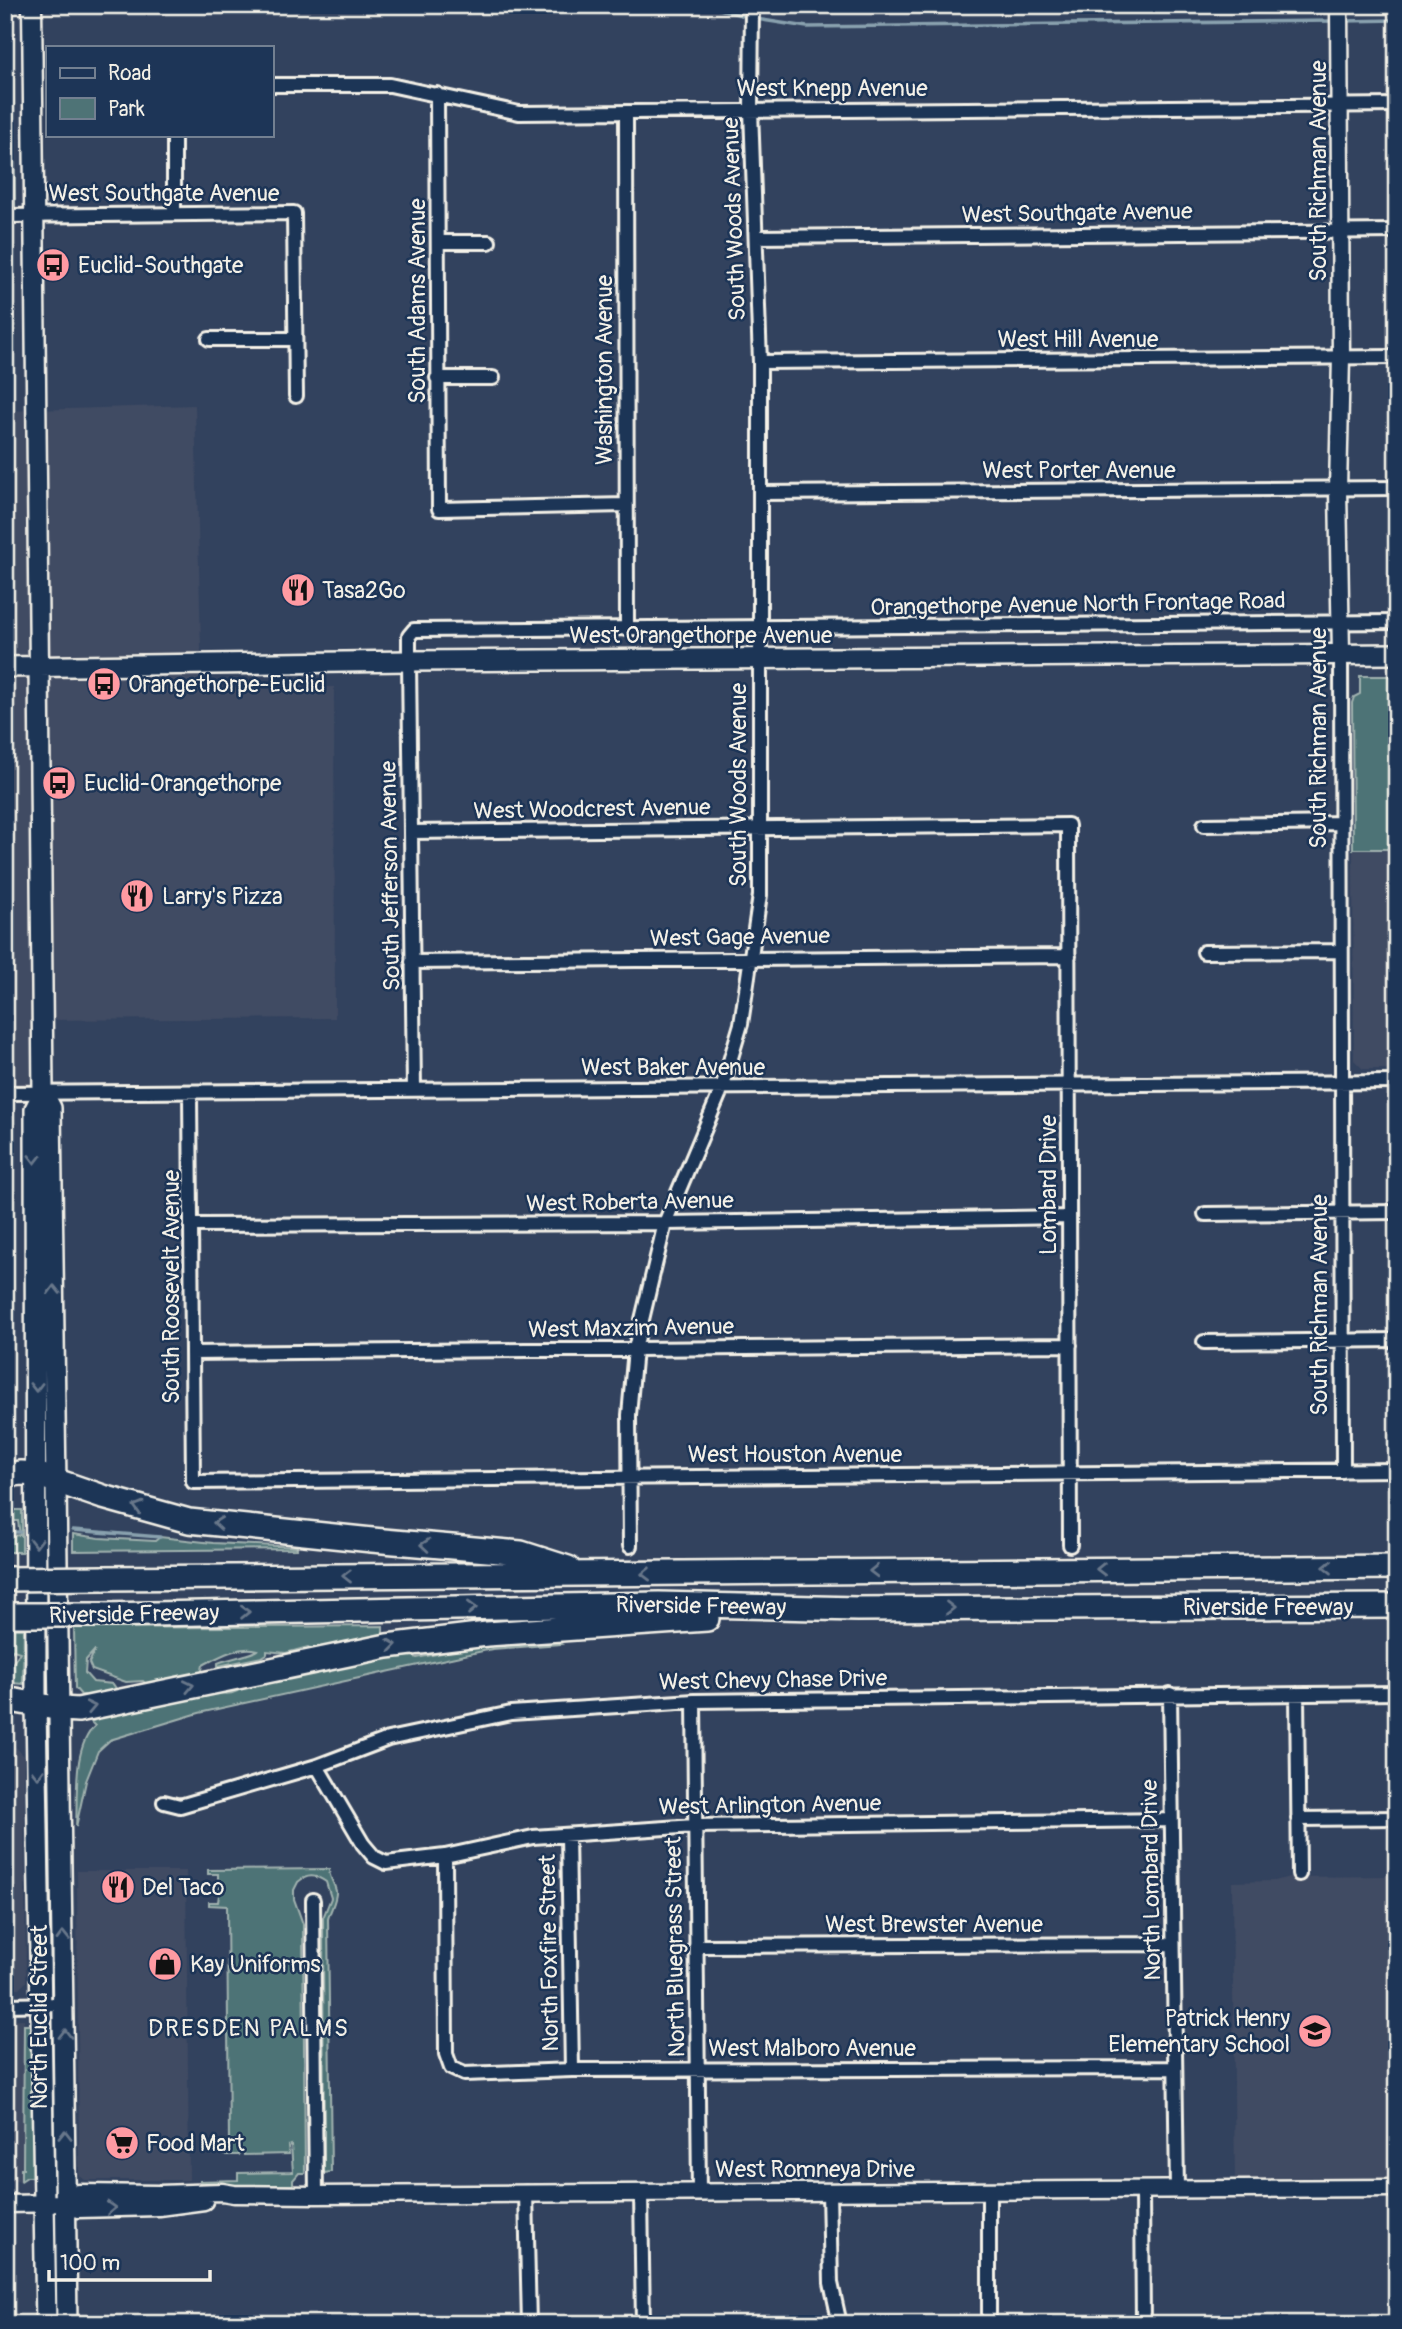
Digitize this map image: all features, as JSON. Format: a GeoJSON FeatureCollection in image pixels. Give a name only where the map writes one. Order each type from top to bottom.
{"type":"FeatureCollection","features":[{"type":"Feature","properties":{"kind":"highway"},"geometry":{"type":"LineString","coordinates":[[5,1475],[21,1473],[46,1478],[189,1521],[372,1541],[521,1553],[587,1575]]}},
{"type":"Feature","properties":{"kind":"highway","name":"Riverside Freeway"},"geometry":{"type":"LineString","coordinates":[[5,1579],[1397,1567]]}},
{"type":"Feature","properties":{"kind":"highway","name":"Riverside Freeway"},"geometry":{"type":"LineString","coordinates":[[5,1615],[659,1604],[857,1609],[1397,1606]]}},
{"type":"Feature","properties":{"kind":"highway"},"geometry":{"type":"LineString","coordinates":[[5,1699],[36,1706],[78,1710],[400,1644],[500,1633],[857,1609]]}},
{"type":"Feature","properties":{"kind":"main road"},"geometry":{"type":"LineString","coordinates":[[33,5],[43,1093],[35,1109],[46,1478]]}},
{"type":"Feature","properties":{"kind":"main road","name":"West Orangethorpe Avenue"},"geometry":{"type":"LineString","coordinates":[[5,667],[409,661],[1397,654]]}},
{"type":"Feature","properties":{"kind":"main road","name":"North Euclid Street"},"geometry":{"type":"LineString","coordinates":[[46,1478],[36,1706],[41,2005],[55,2204],[67,2324]]}},
{"type":"Feature","properties":{"kind":"main road","name":"North Euclid Street"},"geometry":{"type":"LineString","coordinates":[[46,1478],[61,1709],[65,2004],[46,2324]]}},
{"type":"Feature","properties":{"kind":"street","name":"South Woods Avenue"},"geometry":{"type":"LineString","coordinates":[[630,1546],[629,1415],[635,1349],[665,1223],[722,1088],[741,1024],[760,895],[760,362],[751,110],[752,5]]}},
{"type":"Feature","properties":{"kind":"street","name":"South Richman Avenue"},"geometry":{"type":"LineString","coordinates":[[1339,8],[1341,357],[1338,489],[1341,622],[1343,1471]]}},
{"type":"Feature","properties":{"kind":"street","name":"West Knepp Avenue"},"geometry":{"type":"LineString","coordinates":[[273,85],[390,85],[519,113],[1397,105]]}},
{"type":"Feature","properties":{"kind":"street","name":"South Adams Avenue"},"geometry":{"type":"LineString","coordinates":[[437,94],[439,509],[625,505]]}},
{"type":"Feature","properties":{"kind":"street","name":"Washington Avenue"},"geometry":{"type":"LineString","coordinates":[[626,112],[627,629]]}},
{"type":"Feature","properties":{"kind":"street"},"geometry":{"type":"LineString","coordinates":[[174,136],[174,214]]}},
{"type":"Feature","properties":{"kind":"street","name":"West Southgate Avenue"},"geometry":{"type":"LineString","coordinates":[[34,215],[294,213],[295,339]]}},
{"type":"Feature","properties":{"kind":"street"},"geometry":{"type":"LineString","coordinates":[[5,216],[34,215]]}},
{"type":"Feature","properties":{"kind":"street","name":"West Southgate Avenue"},"geometry":{"type":"LineString","coordinates":[[757,237],[1397,231]]}},
{"type":"Feature","properties":{"kind":"street"},"geometry":{"type":"LineString","coordinates":[[439,242],[489,242]]}},
{"type":"Feature","properties":{"kind":"street"},"geometry":{"type":"LineString","coordinates":[[209,339],[295,339],[296,396]]}},
{"type":"Feature","properties":{"kind":"street","name":"West Hill Avenue"},"geometry":{"type":"LineString","coordinates":[[760,362],[1397,357]]}},
{"type":"Feature","properties":{"kind":"street"},"geometry":{"type":"LineString","coordinates":[[437,377],[493,377]]}},
{"type":"Feature","properties":{"kind":"street","name":"West Porter Avenue"},"geometry":{"type":"LineString","coordinates":[[761,493],[1397,488]]}},
{"type":"Feature","properties":{"kind":"street","name":"Orangethorpe Avenue North Frontage Road"},"geometry":{"type":"LineString","coordinates":[[409,661],[409,636],[414,630],[1397,622]]}},
{"type":"Feature","properties":{"kind":"street","name":"South Jefferson Avenue"},"geometry":{"type":"LineString","coordinates":[[409,661],[414,1090]]}},
{"type":"Feature","properties":{"kind":"street"},"geometry":{"type":"LineString","coordinates":[[1204,825],[1340,823]]}},
{"type":"Feature","properties":{"kind":"street","name":"West Woodcrest Avenue"},"geometry":{"type":"LineString","coordinates":[[411,832],[1068,825]]}},
{"type":"Feature","properties":{"kind":"street","name":"Lombard Drive"},"geometry":{"type":"LineString","coordinates":[[1068,825],[1070,1545]]}},
{"type":"Feature","properties":{"kind":"street"},"geometry":{"type":"LineString","coordinates":[[1204,953],[1341,951]]}},
{"type":"Feature","properties":{"kind":"street","name":"West Gage Avenue"},"geometry":{"type":"LineString","coordinates":[[412,962],[1069,956]]}},
{"type":"Feature","properties":{"kind":"street","name":"West Baker Avenue"},"geometry":{"type":"LineString","coordinates":[[5,1093],[1397,1082]]}},
{"type":"Feature","properties":{"kind":"street","name":"South Roosevelt Avenue"},"geometry":{"type":"LineString","coordinates":[[190,1092],[193,1482]]}},
{"type":"Feature","properties":{"kind":"street"},"geometry":{"type":"LineString","coordinates":[[1205,1214],[1397,1212]]}},
{"type":"Feature","properties":{"kind":"street","name":"West Roberta Avenue"},"geometry":{"type":"LineString","coordinates":[[191,1225],[665,1223],[1069,1217]]}},
{"type":"Feature","properties":{"kind":"street"},"geometry":{"type":"LineString","coordinates":[[1204,1342],[1397,1340]]}},
{"type":"Feature","properties":{"kind":"street","name":"West Maxzim Avenue"},"geometry":{"type":"LineString","coordinates":[[192,1353],[1070,1345]]}},
{"type":"Feature","properties":{"kind":"street","name":"West Houston Avenue"},"geometry":{"type":"LineString","coordinates":[[193,1482],[1397,1470]]}},
{"type":"Feature","properties":{"kind":"street","name":"West Chevy Chase Drive"},"geometry":{"type":"LineString","coordinates":[[164,1802],[180,1806],[317,1766],[388,1739],[511,1713],[694,1701],[1397,1693]]}},
{"type":"Feature","properties":{"kind":"street","name":"North Lombard Drive"},"geometry":{"type":"LineString","coordinates":[[1170,1694],[1177,2190]]}},
{"type":"Feature","properties":{"kind":"street"},"geometry":{"type":"LineString","coordinates":[[1297,1694],[1299,1874]]}},
{"type":"Feature","properties":{"kind":"street","name":"North Bluegrass Street"},"geometry":{"type":"LineString","coordinates":[[694,1701],[699,2193]]}},
{"type":"Feature","properties":{"kind":"street","name":"West Arlington Avenue"},"geometry":{"type":"LineString","coordinates":[[317,1766],[363,1844],[374,1857],[386,1863],[445,1856],[533,1838],[695,1826],[1171,1820]]}},
{"type":"Feature","properties":{"kind":"street"},"geometry":{"type":"LineString","coordinates":[[1298,1819],[1397,1818]]}},
{"type":"Feature","properties":{"kind":"street","name":"North Foxfire Street"},"geometry":{"type":"LineString","coordinates":[[568,1835],[572,2070]]}},
{"type":"Feature","properties":{"kind":"street","name":"West Malboro Avenue"},"geometry":{"type":"LineString","coordinates":[[445,1856],[446,2054],[451,2068],[464,2074],[572,2070],[1174,2068]]}},
{"type":"Feature","properties":{"kind":"street"},"geometry":{"type":"LineString","coordinates":[[313,1900],[316,2195]]}},
{"type":"Feature","properties":{"kind":"street","name":"West Brewster Avenue"},"geometry":{"type":"LineString","coordinates":[[696,1946],[1173,1944]]}},
{"type":"Feature","properties":{"kind":"street"},"geometry":{"type":"LineString","coordinates":[[5,2005],[65,2004]]}},
{"type":"Feature","properties":{"kind":"street","name":"West Romneya Drive"},"geometry":{"type":"LineString","coordinates":[[5,2204],[55,2204],[78,2209],[159,2207],[234,2194],[1397,2188]]}},
{"type":"Feature","properties":{"kind":"street"},"geometry":{"type":"LineString","coordinates":[[1142,2190],[1143,2324]]}},
{"type":"Feature","properties":{"kind":"street"},"geometry":{"type":"LineString","coordinates":[[989,2191],[989,2324]]}},
{"type":"Feature","properties":{"kind":"street"},"geometry":{"type":"LineString","coordinates":[[526,2192],[529,2324]]}},
{"type":"Feature","properties":{"kind":"street"},"geometry":{"type":"LineString","coordinates":[[829,2192],[831,2283],[840,2324]]}},
{"type":"Feature","properties":{"kind":"street"},"geometry":{"type":"LineString","coordinates":[[640,2193],[643,2324]]}},
{"type":"Feature","properties":{"kind":"shaded area"},"geometry":{"type":"Polygon","coordinates":[[[195,405],[202,688],[334,687],[335,1018],[30,1020],[31,1085],[5,1085],[5,411],[195,405]]]}},
{"type":"Feature","properties":{"kind":"shaded area"},"geometry":{"type":"Polygon","coordinates":[[[1353,849],[1397,849],[1397,1069],[1363,1069],[1354,1060],[1353,849]]]}},
{"type":"Feature","properties":{"kind":"shaded area"},"geometry":{"type":"Polygon","coordinates":[[[5,1736],[24,1756],[26,1982],[20,1988],[5,1988],[5,1736]]]}},
{"type":"Feature","properties":{"kind":"shaded area"},"geometry":{"type":"Polygon","coordinates":[[[77,1871],[186,1871],[189,2180],[85,2180],[79,2176],[77,1871]]]}},
{"type":"Feature","properties":{"kind":"shaded area","name":"Patrick Henry Elementary School"},"geometry":{"type":"Polygon","coordinates":[[[1397,1876],[1397,2186],[1235,2188],[1232,1882],[1275,1881],[1289,1877],[1397,1876]]]}},
{"type":"Feature","properties":{"kind":"shaded area"},"geometry":{"type":"Polygon","coordinates":[[[24,2019],[23,2169],[21,2181],[5,2181],[5,2020],[24,2019]]]}},
{"type":"Feature","properties":{"kind":"green space"},"geometry":{"type":"Polygon","coordinates":[[[5,74],[13,74],[15,206],[5,206],[5,74]]]}},
{"type":"Feature","properties":{"kind":"green space"},"geometry":{"type":"Polygon","coordinates":[[[1360,676],[1397,676],[1397,849],[1353,849],[1352,703],[1354,697],[1360,694],[1360,676]]]}},
{"type":"Feature","properties":{"kind":"green space"},"geometry":{"type":"Polygon","coordinates":[[[13,1510],[22,1510],[22,1552],[5,1552],[5,1537],[20,1535],[18,1521],[13,1521],[11,1527],[5,1527],[5,1517],[13,1510]]]}},
{"type":"Feature","properties":{"kind":"green space"},"geometry":{"type":"Polygon","coordinates":[[[73,1534],[155,1541],[160,1537],[297,1549],[73,1551],[73,1534]]]}},
{"type":"Feature","properties":{"kind":"green space"},"geometry":{"type":"Polygon","coordinates":[[[383,1626],[383,1639],[315,1651],[308,1647],[286,1653],[267,1651],[262,1657],[218,1666],[218,1663],[258,1650],[237,1650],[203,1665],[201,1675],[148,1686],[143,1681],[126,1682],[92,1670],[89,1663],[95,1650],[86,1660],[85,1673],[93,1682],[113,1684],[119,1693],[85,1700],[84,1695],[75,1688],[74,1628],[383,1626]]]}},
{"type":"Feature","properties":{"kind":"green space"},"geometry":{"type":"Polygon","coordinates":[[[5,1629],[24,1629],[23,1684],[13,1683],[12,1687],[5,1686],[5,1672],[20,1652],[13,1650],[5,1660],[5,1629]]]}},
{"type":"Feature","properties":{"kind":"green space"},"geometry":{"type":"Polygon","coordinates":[[[556,1641],[561,1644],[492,1649],[199,1713],[110,1740],[98,1751],[86,1781],[76,1827],[79,1759],[88,1735],[95,1726],[91,1722],[104,1715],[216,1692],[232,1693],[246,1684],[306,1670],[407,1654],[417,1658],[476,1646],[556,1641]]]}},
{"type":"Feature","properties":{"kind":"green space"},"geometry":{"type":"Polygon","coordinates":[[[329,1869],[336,1891],[328,1919],[331,2172],[324,2173],[323,1918],[331,1898],[326,1882],[312,1876],[298,1882],[294,1890],[294,1899],[303,1924],[305,2173],[299,2173],[293,2180],[293,2185],[200,2186],[200,2181],[238,2180],[238,2173],[293,2172],[291,2145],[288,2146],[289,2154],[244,2155],[244,2151],[240,2151],[239,2155],[224,2155],[224,2144],[229,2144],[227,1906],[209,1905],[209,1902],[218,1902],[221,1881],[218,1880],[218,1874],[208,1874],[208,1870],[329,1869]]]}},
{"type":"Feature","properties":{"kind":"green space"},"geometry":{"type":"Polygon","coordinates":[[[24,2025],[32,2025],[33,2177],[21,2181],[23,2169],[24,2025]]]}},
{"type":"Feature","properties":{"kind":"waterway"},"geometry":{"type":"LineString","coordinates":[[410,5],[525,5]]}},
{"type":"Feature","properties":{"kind":"waterway"},"geometry":{"type":"LineString","coordinates":[[695,5],[748,17]]}},
{"type":"Feature","properties":{"kind":"waterway"},"geometry":{"type":"LineString","coordinates":[[756,19],[807,27],[1335,21]]}},
{"type":"Feature","properties":{"kind":"waterway"},"geometry":{"type":"LineString","coordinates":[[1343,21],[1397,20]]}},
{"type":"Feature","properties":{"kind":"waterway"},"geometry":{"type":"LineString","coordinates":[[73,1530],[160,1537]]}},
{"type":"Feature","properties":{"kind":"waterway"},"geometry":{"type":"LineString","coordinates":[[5,1532],[20,1532]]}},
{"type":"Feature","properties":{"kind":"waterway"},"geometry":{"type":"LineString","coordinates":[[5,1723],[9,1725]]}},
{"type":"Feature","properties":{"kind":"place","name":"Euclid-Southgate"},"geometry":{"type":"Point","coordinates":[53,265]}},
{"type":"Feature","properties":{"kind":"place","name":"Tasa2Go"},"geometry":{"type":"Point","coordinates":[298,590]}},
{"type":"Feature","properties":{"kind":"place","name":"Orangethorpe-Euclid"},"geometry":{"type":"Point","coordinates":[104,684]}},
{"type":"Feature","properties":{"kind":"place","name":"Euclid-Orangethorpe"},"geometry":{"type":"Point","coordinates":[59,783]}},
{"type":"Feature","properties":{"kind":"place","name":"Larry's Pizza"},"geometry":{"type":"Point","coordinates":[137,896]}},
{"type":"Feature","properties":{"kind":"place","name":"Del Taco"},"geometry":{"type":"Point","coordinates":[118,1887]}},
{"type":"Feature","properties":{"kind":"place","name":"Kay Uniforms"},"geometry":{"type":"Point","coordinates":[165,1964]}},
{"type":"Feature","properties":{"kind":"place","name":"Patrick Henry Elementary School"},"geometry":{"type":"Point","coordinates":[1315,2031]}},
{"type":"Feature","properties":{"kind":"place","name":"Food Mart"},"geometry":{"type":"Point","coordinates":[122,2143]}},
{"type":"Feature","properties":{"kind":"district","name":"DRESDEN PALMS"},"geometry":{"type":"Point","coordinates":[249,2028]}}]}
